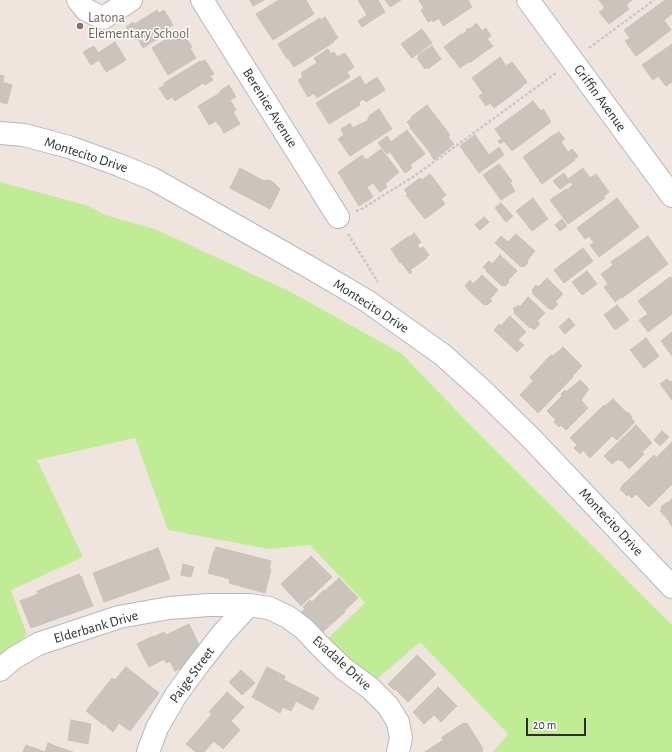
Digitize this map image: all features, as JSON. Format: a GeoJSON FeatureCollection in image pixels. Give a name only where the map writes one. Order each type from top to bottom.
{"type":"FeatureCollection","features":[{"type":"Feature","properties":{"kind":"street"},"geometry":{"type":"LineString","coordinates":[[78,0],[86,10],[103,18],[131,0]]}},
{"type":"Feature","properties":{"kind":"street","name":"Berenice Avenue"},"geometry":{"type":"LineString","coordinates":[[202,0],[338,217]]}},
{"type":"Feature","properties":{"kind":"street","name":"Griffin Avenue"},"geometry":{"type":"LineString","coordinates":[[528,0],[672,196]]}},
{"type":"Feature","properties":{"kind":"street","name":"Montecito Drive"},"geometry":{"type":"LineString","coordinates":[[0,133],[24,135],[68,147],[120,165],[153,179],[296,259],[367,301],[442,355],[484,392],[530,437],[672,587]]}},
{"type":"Feature","properties":{"kind":"street","name":"Elderbank Drive"},"geometry":{"type":"LineString","coordinates":[[0,670],[14,658],[38,644],[119,618],[169,608],[209,605],[249,605]]}},
{"type":"Feature","properties":{"kind":"street","name":"Paige Street"},"geometry":{"type":"LineString","coordinates":[[148,752],[157,728],[176,695],[223,633],[249,605]]}},
{"type":"Feature","properties":{"kind":"street","name":"Evadale Drive"},"geometry":{"type":"LineString","coordinates":[[249,605],[269,608],[288,617],[304,629],[344,669],[370,688],[388,706],[398,722],[401,738],[398,752]]}},
{"type":"Feature","properties":{"kind":"path"},"geometry":{"type":"LineString","coordinates":[[379,283],[338,217],[360,210],[416,175],[654,0]]}},
{"type":"Feature","properties":{"kind":"green space"},"geometry":{"type":"Polygon","coordinates":[[[0,182],[86,205],[105,215],[155,229],[289,291],[401,353],[477,432],[672,625],[672,752],[493,752],[508,734],[420,642],[376,680],[323,643],[365,603],[310,545],[269,549],[168,530],[135,438],[37,460],[83,557],[11,590],[27,635],[0,656],[0,182]]]}},
{"type":"Feature","properties":{"kind":"building"},"geometry":{"type":"Polygon","coordinates":[[[250,0],[264,0],[253,6],[250,0]]]}},
{"type":"Feature","properties":{"kind":"building"},"geometry":{"type":"Polygon","coordinates":[[[279,0],[306,0],[314,14],[273,40],[256,14],[279,0]]]}},
{"type":"Feature","properties":{"kind":"building"},"geometry":{"type":"Polygon","coordinates":[[[358,0],[378,0],[385,12],[362,27],[358,21],[367,15],[358,0]]]}},
{"type":"Feature","properties":{"kind":"building"},"geometry":{"type":"Polygon","coordinates":[[[385,0],[401,0],[390,7],[385,0]]]}},
{"type":"Feature","properties":{"kind":"building"},"geometry":{"type":"Polygon","coordinates":[[[419,0],[468,0],[472,7],[443,26],[439,18],[433,22],[432,20],[428,22],[421,10],[424,8],[419,0]]]}},
{"type":"Feature","properties":{"kind":"building"},"geometry":{"type":"Polygon","coordinates":[[[599,0],[632,0],[626,5],[629,9],[609,24],[599,12],[605,8],[599,0]]]}},
{"type":"Feature","properties":{"kind":"building"},"geometry":{"type":"Polygon","coordinates":[[[665,0],[672,0],[672,14],[664,20],[671,30],[636,56],[625,41],[630,38],[624,30],[665,0]]]}},
{"type":"Feature","properties":{"kind":"building"},"geometry":{"type":"Polygon","coordinates":[[[157,10],[159,13],[164,10],[173,25],[168,28],[170,31],[143,48],[138,39],[135,40],[126,27],[133,22],[135,24],[157,10]]]}},
{"type":"Feature","properties":{"kind":"building"},"geometry":{"type":"Polygon","coordinates":[[[325,17],[338,38],[294,67],[278,44],[320,18],[321,20],[325,17]]]}},
{"type":"Feature","properties":{"kind":"building"},"geometry":{"type":"Polygon","coordinates":[[[477,24],[482,31],[486,28],[491,36],[487,39],[493,46],[460,68],[444,47],[467,31],[466,30],[473,27],[477,24]]]}},
{"type":"Feature","properties":{"kind":"building"},"geometry":{"type":"Polygon","coordinates":[[[422,29],[432,43],[412,58],[401,44],[422,29]]]}},
{"type":"Feature","properties":{"kind":"building"},"geometry":{"type":"Polygon","coordinates":[[[181,30],[192,47],[190,48],[196,58],[168,75],[152,48],[181,30]]]}},
{"type":"Feature","properties":{"kind":"building"},"geometry":{"type":"Polygon","coordinates":[[[115,42],[126,60],[106,72],[99,60],[91,65],[83,52],[94,46],[98,53],[115,42]]]}},
{"type":"Feature","properties":{"kind":"building"},"geometry":{"type":"Polygon","coordinates":[[[672,44],[672,82],[666,86],[658,76],[653,80],[642,65],[672,44]]]}},
{"type":"Feature","properties":{"kind":"building"},"geometry":{"type":"Polygon","coordinates":[[[432,46],[441,59],[428,69],[427,67],[425,69],[417,58],[419,56],[418,55],[432,46]]]}},
{"type":"Feature","properties":{"kind":"building"},"geometry":{"type":"Polygon","coordinates":[[[328,49],[331,54],[334,52],[337,57],[345,53],[354,67],[347,72],[350,77],[317,98],[314,93],[308,97],[298,80],[303,77],[301,73],[317,63],[314,58],[328,49]]]}},
{"type":"Feature","properties":{"kind":"building"},"geometry":{"type":"Polygon","coordinates":[[[500,57],[506,66],[512,62],[527,82],[494,108],[490,103],[486,106],[479,96],[483,93],[472,78],[500,57]]]}},
{"type":"Feature","properties":{"kind":"building"},"geometry":{"type":"Polygon","coordinates":[[[205,60],[214,74],[210,76],[213,80],[205,85],[203,83],[175,101],[172,97],[167,100],[159,88],[165,85],[164,83],[200,61],[205,60]]]}},
{"type":"Feature","properties":{"kind":"building"},"geometry":{"type":"Polygon","coordinates":[[[0,75],[4,76],[3,82],[12,85],[7,104],[0,102],[0,75]]]}},
{"type":"Feature","properties":{"kind":"building"},"geometry":{"type":"Polygon","coordinates":[[[360,76],[365,85],[377,77],[385,90],[366,102],[363,99],[360,101],[360,105],[329,124],[316,103],[360,76]]]}},
{"type":"Feature","properties":{"kind":"building"},"geometry":{"type":"Polygon","coordinates":[[[229,85],[236,97],[230,100],[236,110],[233,112],[240,124],[224,133],[216,121],[209,125],[198,106],[220,93],[220,91],[229,85]]]}},
{"type":"Feature","properties":{"kind":"building"},"geometry":{"type":"Polygon","coordinates":[[[533,101],[541,111],[543,109],[551,122],[512,151],[504,141],[500,144],[498,141],[502,139],[495,129],[533,101]]]}},
{"type":"Feature","properties":{"kind":"building"},"geometry":{"type":"Polygon","coordinates":[[[427,105],[450,135],[448,137],[454,144],[434,160],[407,122],[412,118],[411,117],[427,105]]]}},
{"type":"Feature","properties":{"kind":"building"},"geometry":{"type":"Polygon","coordinates":[[[379,109],[392,129],[350,156],[338,139],[344,135],[341,129],[350,123],[353,128],[367,121],[370,115],[379,109]]]}},
{"type":"Feature","properties":{"kind":"building"},"geometry":{"type":"Polygon","coordinates":[[[407,130],[425,154],[410,165],[412,168],[405,173],[390,152],[387,154],[378,143],[387,136],[391,142],[407,130]]]}},
{"type":"Feature","properties":{"kind":"building"},"geometry":{"type":"Polygon","coordinates":[[[559,132],[565,139],[561,142],[568,152],[572,149],[578,156],[574,159],[575,160],[542,184],[523,157],[559,132]]]}},
{"type":"Feature","properties":{"kind":"building"},"geometry":{"type":"Polygon","coordinates":[[[475,135],[489,155],[499,147],[504,155],[479,173],[460,146],[475,135]]]}},
{"type":"Feature","properties":{"kind":"building"},"geometry":{"type":"Polygon","coordinates":[[[381,149],[399,172],[385,184],[387,187],[380,192],[373,183],[367,187],[373,197],[359,206],[338,172],[362,155],[366,160],[381,149]]]}},
{"type":"Feature","properties":{"kind":"building"},"geometry":{"type":"Polygon","coordinates":[[[499,164],[512,181],[510,183],[515,191],[501,200],[483,175],[499,164]]]}},
{"type":"Feature","properties":{"kind":"building"},"geometry":{"type":"Polygon","coordinates":[[[240,168],[264,181],[268,180],[273,182],[280,189],[270,209],[230,188],[240,168]]]}},
{"type":"Feature","properties":{"kind":"building"},"geometry":{"type":"Polygon","coordinates":[[[583,168],[590,178],[596,174],[609,192],[603,197],[605,198],[568,224],[550,200],[573,185],[570,182],[560,189],[553,181],[564,173],[568,179],[583,168]]]}},
{"type":"Feature","properties":{"kind":"building"},"geometry":{"type":"Polygon","coordinates":[[[430,174],[446,195],[441,199],[445,204],[425,219],[406,195],[408,194],[404,190],[420,178],[422,180],[430,174]]]}},
{"type":"Feature","properties":{"kind":"building"},"geometry":{"type":"Polygon","coordinates":[[[533,198],[548,219],[532,231],[516,211],[533,198]]]}},
{"type":"Feature","properties":{"kind":"building"},"geometry":{"type":"Polygon","coordinates":[[[617,198],[639,227],[599,257],[590,245],[594,243],[589,236],[585,239],[577,228],[617,198]]]}},
{"type":"Feature","properties":{"kind":"building"},"geometry":{"type":"Polygon","coordinates":[[[501,203],[513,216],[506,222],[495,208],[501,203]]]}},
{"type":"Feature","properties":{"kind":"building"},"geometry":{"type":"Polygon","coordinates":[[[484,217],[489,222],[480,230],[475,225],[484,217]]]}},
{"type":"Feature","properties":{"kind":"building"},"geometry":{"type":"Polygon","coordinates":[[[562,219],[567,226],[560,231],[555,225],[562,219]]]}},
{"type":"Feature","properties":{"kind":"building"},"geometry":{"type":"Polygon","coordinates":[[[414,233],[421,242],[417,245],[420,249],[423,247],[429,255],[410,270],[412,272],[410,274],[401,262],[400,263],[391,249],[414,233]]]}},
{"type":"Feature","properties":{"kind":"building"},"geometry":{"type":"Polygon","coordinates":[[[516,234],[535,251],[524,267],[521,267],[495,243],[501,236],[508,242],[516,234]]]}},
{"type":"Feature","properties":{"kind":"building"},"geometry":{"type":"Polygon","coordinates":[[[648,236],[668,264],[615,302],[604,287],[608,284],[601,274],[613,265],[611,262],[648,236]]]}},
{"type":"Feature","properties":{"kind":"building"},"geometry":{"type":"Polygon","coordinates":[[[583,248],[593,261],[564,283],[554,270],[583,248]]]}},
{"type":"Feature","properties":{"kind":"building"},"geometry":{"type":"Polygon","coordinates":[[[500,255],[517,271],[508,280],[509,282],[505,286],[502,286],[483,267],[489,261],[492,264],[500,255]]]}},
{"type":"Feature","properties":{"kind":"building"},"geometry":{"type":"Polygon","coordinates":[[[587,271],[597,284],[582,295],[572,282],[587,271]]]}},
{"type":"Feature","properties":{"kind":"building"},"geometry":{"type":"Polygon","coordinates":[[[482,275],[498,290],[490,299],[492,301],[487,305],[484,305],[465,286],[470,280],[473,284],[482,275]]]}},
{"type":"Feature","properties":{"kind":"building"},"geometry":{"type":"Polygon","coordinates":[[[670,277],[672,278],[672,314],[648,332],[639,320],[648,314],[638,301],[670,277]]]}},
{"type":"Feature","properties":{"kind":"building"},"geometry":{"type":"Polygon","coordinates":[[[547,278],[563,294],[555,302],[558,304],[552,310],[532,293],[532,290],[536,285],[538,287],[547,278]]]}},
{"type":"Feature","properties":{"kind":"building"},"geometry":{"type":"Polygon","coordinates":[[[528,297],[545,313],[537,321],[540,324],[534,330],[514,313],[515,311],[513,309],[518,305],[520,307],[528,297]]]}},
{"type":"Feature","properties":{"kind":"building"},"geometry":{"type":"Polygon","coordinates":[[[617,305],[629,320],[615,330],[604,315],[617,305]]]}},
{"type":"Feature","properties":{"kind":"building"},"geometry":{"type":"Polygon","coordinates":[[[510,316],[526,332],[518,340],[524,345],[517,352],[494,330],[499,324],[501,326],[510,316]]]}},
{"type":"Feature","properties":{"kind":"building"},"geometry":{"type":"Polygon","coordinates":[[[569,318],[575,325],[565,334],[559,327],[569,318]]]}},
{"type":"Feature","properties":{"kind":"building"},"geometry":{"type":"Polygon","coordinates":[[[672,332],[672,356],[661,341],[672,332]]]}},
{"type":"Feature","properties":{"kind":"building"},"geometry":{"type":"Polygon","coordinates":[[[646,338],[659,356],[644,368],[630,350],[646,338]]]}},
{"type":"Feature","properties":{"kind":"building"},"geometry":{"type":"Polygon","coordinates":[[[563,347],[582,366],[538,413],[520,395],[533,381],[530,377],[551,355],[553,356],[563,347]]]}},
{"type":"Feature","properties":{"kind":"building"},"geometry":{"type":"Polygon","coordinates":[[[667,379],[670,382],[672,381],[672,400],[660,384],[667,379]]]}},
{"type":"Feature","properties":{"kind":"building"},"geometry":{"type":"Polygon","coordinates":[[[580,380],[589,389],[581,400],[588,408],[566,430],[561,425],[559,427],[554,422],[556,420],[547,411],[562,396],[561,394],[565,390],[566,392],[580,380]]]}},
{"type":"Feature","properties":{"kind":"building"},"geometry":{"type":"Polygon","coordinates":[[[613,399],[627,413],[628,412],[635,422],[617,440],[611,435],[612,436],[590,458],[583,450],[580,454],[574,448],[577,445],[570,438],[604,405],[605,406],[613,399]]]}},
{"type":"Feature","properties":{"kind":"building"},"geometry":{"type":"Polygon","coordinates":[[[636,425],[652,443],[642,452],[644,454],[629,469],[621,460],[620,461],[618,459],[612,464],[604,456],[636,425]]]}},
{"type":"Feature","properties":{"kind":"building"},"geometry":{"type":"Polygon","coordinates":[[[662,431],[669,437],[660,446],[654,440],[662,431]]]}},
{"type":"Feature","properties":{"kind":"building"},"geometry":{"type":"Polygon","coordinates":[[[672,442],[672,484],[649,507],[636,494],[632,498],[628,494],[627,496],[620,489],[622,488],[621,487],[654,455],[656,458],[672,442]]]}},
{"type":"Feature","properties":{"kind":"building"},"geometry":{"type":"Polygon","coordinates":[[[672,499],[672,526],[660,511],[662,509],[661,507],[672,499]]]}},
{"type":"Feature","properties":{"kind":"building"},"geometry":{"type":"Polygon","coordinates":[[[216,547],[271,561],[269,569],[271,569],[265,593],[229,583],[230,579],[208,573],[216,547]]]}},
{"type":"Feature","properties":{"kind":"building"},"geometry":{"type":"Polygon","coordinates":[[[158,548],[170,579],[104,602],[93,573],[158,548]]]}},
{"type":"Feature","properties":{"kind":"building"},"geometry":{"type":"Polygon","coordinates":[[[311,556],[332,577],[301,606],[281,584],[311,556]]]}},
{"type":"Feature","properties":{"kind":"building"},"geometry":{"type":"Polygon","coordinates":[[[183,564],[194,567],[191,577],[181,575],[183,564]]]}},
{"type":"Feature","properties":{"kind":"building"},"geometry":{"type":"Polygon","coordinates":[[[79,574],[93,606],[31,628],[20,601],[38,594],[37,591],[79,574]]]}},
{"type":"Feature","properties":{"kind":"building"},"geometry":{"type":"Polygon","coordinates":[[[339,578],[358,598],[318,636],[298,615],[305,609],[303,607],[310,600],[312,602],[339,578]]]}},
{"type":"Feature","properties":{"kind":"building"},"geometry":{"type":"Polygon","coordinates":[[[189,624],[202,651],[188,665],[175,671],[170,661],[166,663],[164,659],[149,667],[137,644],[164,632],[166,635],[189,624]]]}},
{"type":"Feature","properties":{"kind":"building"},"geometry":{"type":"Polygon","coordinates":[[[417,655],[436,674],[408,702],[388,684],[417,655]]]}},
{"type":"Feature","properties":{"kind":"building"},"geometry":{"type":"Polygon","coordinates":[[[126,667],[159,693],[130,731],[119,723],[113,732],[106,726],[107,725],[104,725],[86,711],[112,678],[115,680],[126,667]]]}},
{"type":"Feature","properties":{"kind":"building"},"geometry":{"type":"Polygon","coordinates":[[[267,667],[285,676],[284,680],[319,698],[313,710],[296,701],[291,711],[283,707],[280,713],[252,697],[267,667]]]}},
{"type":"Feature","properties":{"kind":"building"},"geometry":{"type":"Polygon","coordinates":[[[241,670],[255,683],[242,695],[229,682],[241,670]]]}},
{"type":"Feature","properties":{"kind":"building"},"geometry":{"type":"Polygon","coordinates":[[[438,687],[457,706],[441,722],[434,715],[424,724],[413,712],[438,687]]]}},
{"type":"Feature","properties":{"kind":"building"},"geometry":{"type":"Polygon","coordinates":[[[227,692],[244,707],[231,721],[240,730],[223,749],[214,741],[204,752],[196,752],[186,744],[212,714],[209,712],[227,692]]]}},
{"type":"Feature","properties":{"kind":"building"},"geometry":{"type":"Polygon","coordinates":[[[71,720],[91,724],[88,744],[68,740],[71,720]]]}},
{"type":"Feature","properties":{"kind":"building"},"geometry":{"type":"Polygon","coordinates":[[[464,723],[467,723],[483,749],[483,752],[425,752],[443,740],[442,737],[464,723]]]}},
{"type":"Feature","properties":{"kind":"building"},"geometry":{"type":"Polygon","coordinates":[[[48,743],[73,752],[45,752],[48,743]]]}},
{"type":"Feature","properties":{"kind":"building"},"geometry":{"type":"Polygon","coordinates":[[[26,745],[45,752],[23,752],[26,745]]]}},
{"type":"Feature","properties":{"kind":"place","name":"Latona Elementary School"},"geometry":{"type":"Point","coordinates":[80,26]}}]}
